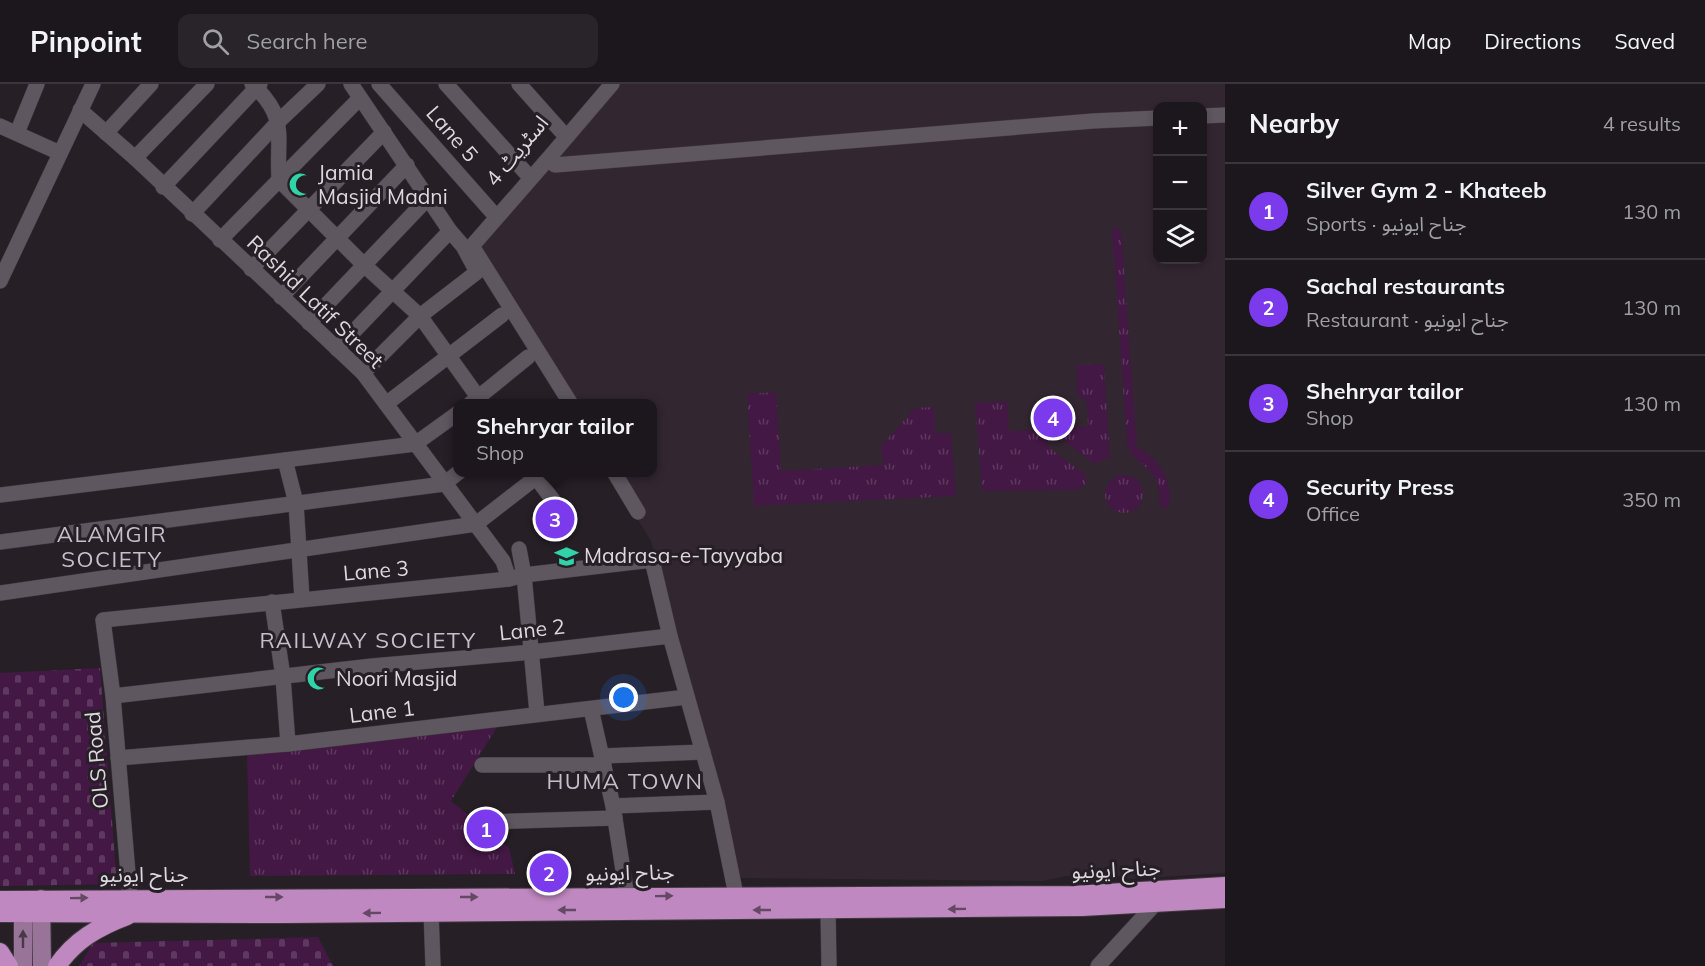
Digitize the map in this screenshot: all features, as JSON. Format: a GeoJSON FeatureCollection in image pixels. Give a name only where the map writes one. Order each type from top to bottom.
{"type":"FeatureCollection","features":[{"type":"Feature","properties":{"kind":"highway","name":"جناح ایونیو"},"geometry":{"type":"LineString","coordinates":[[0,900],[42,906],[627,896],[1073,895],[1225,886]]}},
{"type":"Feature","properties":{"kind":"highway","name":"جناح ایونیو"},"geometry":{"type":"LineString","coordinates":[[132,905],[284,914],[431,911],[828,910],[1155,904],[1225,899]]}},
{"type":"Feature","properties":{"kind":"highway"},"geometry":{"type":"LineString","coordinates":[[57,966],[76,943],[132,905]]}},
{"type":"Feature","properties":{"kind":"highway","name":"جناح ایونیو"},"geometry":{"type":"LineString","coordinates":[[0,912],[23,912],[42,906]]}},
{"type":"Feature","properties":{"kind":"highway"},"geometry":{"type":"LineString","coordinates":[[0,952],[9,966]]}},
{"type":"Feature","properties":{"kind":"main road"},"geometry":{"type":"LineString","coordinates":[[42,906],[42,966]]}},
{"type":"Feature","properties":{"kind":"main road"},"geometry":{"type":"LineString","coordinates":[[23,912],[24,966]]}},
{"type":"Feature","properties":{"kind":"street"},"geometry":{"type":"LineString","coordinates":[[17,133],[38,84]]}},
{"type":"Feature","properties":{"kind":"street"},"geometry":{"type":"LineString","coordinates":[[0,281],[93,84]]}},
{"type":"Feature","properties":{"kind":"street"},"geometry":{"type":"LineString","coordinates":[[106,133],[152,84]]}},
{"type":"Feature","properties":{"kind":"street"},"geometry":{"type":"LineString","coordinates":[[135,158],[207,84]]}},
{"type":"Feature","properties":{"kind":"street"},"geometry":{"type":"LineString","coordinates":[[192,214],[279,121],[318,84]]}},
{"type":"Feature","properties":{"kind":"street"},"geometry":{"type":"LineString","coordinates":[[351,84],[450,231],[463,246],[477,272],[420,316],[363,373]]}},
{"type":"Feature","properties":{"kind":"street","name":"Lane 5"},"geometry":{"type":"LineString","coordinates":[[380,84],[492,213]]}},
{"type":"Feature","properties":{"kind":"street"},"geometry":{"type":"LineString","coordinates":[[446,84],[526,173]]}},
{"type":"Feature","properties":{"kind":"street"},"geometry":{"type":"LineString","coordinates":[[519,84],[561,131]]}},
{"type":"Feature","properties":{"kind":"street"},"geometry":{"type":"LineString","coordinates":[[559,399],[472,246],[612,84]]}},
{"type":"Feature","properties":{"kind":"street"},"geometry":{"type":"LineString","coordinates":[[163,188],[256,85],[266,97],[279,121],[279,180],[364,265],[420,316],[450,357],[475,399]]}},
{"type":"Feature","properties":{"kind":"street","name":"اسٹریٹ 4"},"geometry":{"type":"LineString","coordinates":[[463,246],[597,86]]}},
{"type":"Feature","properties":{"kind":"street"},"geometry":{"type":"LineString","coordinates":[[220,240],[360,98]]}},
{"type":"Feature","properties":{"kind":"street","name":"Rashid Latif Street"},"geometry":{"type":"LineString","coordinates":[[80,110],[135,158],[163,188],[363,373],[503,561],[509,579]]}},
{"type":"Feature","properties":{"kind":"street"},"geometry":{"type":"LineString","coordinates":[[1207,116],[1225,115]]}},
{"type":"Feature","properties":{"kind":"street"},"geometry":{"type":"LineString","coordinates":[[548,159],[555,165],[1082,122],[1153,118]]}},
{"type":"Feature","properties":{"kind":"street"},"geometry":{"type":"LineString","coordinates":[[0,126],[60,153]]}},
{"type":"Feature","properties":{"kind":"street"},"geometry":{"type":"LineString","coordinates":[[251,269],[307,208],[384,132]]}},
{"type":"Feature","properties":{"kind":"street"},"geometry":{"type":"LineString","coordinates":[[281,297],[407,165]]}},
{"type":"Feature","properties":{"kind":"street"},"geometry":{"type":"LineString","coordinates":[[309,323],[428,198]]}},
{"type":"Feature","properties":{"kind":"street"},"geometry":{"type":"LineString","coordinates":[[337,349],[450,231]]}},
{"type":"Feature","properties":{"kind":"street"},"geometry":{"type":"LineString","coordinates":[[386,404],[502,315]]}},
{"type":"Feature","properties":{"kind":"street"},"geometry":{"type":"LineString","coordinates":[[480,399],[528,357]]}},
{"type":"Feature","properties":{"kind":"street"},"geometry":{"type":"LineString","coordinates":[[0,495],[416,444],[453,417]]}},
{"type":"Feature","properties":{"kind":"street"},"geometry":{"type":"LineString","coordinates":[[285,460],[296,502],[302,598]]}},
{"type":"Feature","properties":{"kind":"street"},"geometry":{"type":"LineString","coordinates":[[0,542],[444,484],[453,477]]}},
{"type":"Feature","properties":{"kind":"street"},"geometry":{"type":"LineString","coordinates":[[0,593],[476,524],[533,477]]}},
{"type":"Feature","properties":{"kind":"street"},"geometry":{"type":"LineString","coordinates":[[539,477],[564,515]]}},
{"type":"Feature","properties":{"kind":"street"},"geometry":{"type":"LineString","coordinates":[[617,477],[638,512]]}},
{"type":"Feature","properties":{"kind":"street"},"geometry":{"type":"LineString","coordinates":[[519,549],[524,575],[537,712]]}},
{"type":"Feature","properties":{"kind":"street","name":"Lane 3"},"geometry":{"type":"LineString","coordinates":[[103,620],[302,598],[509,579],[524,575],[652,560],[669,636]]}},
{"type":"Feature","properties":{"kind":"street"},"geometry":{"type":"LineString","coordinates":[[272,602],[283,677],[288,744]]}},
{"type":"Feature","properties":{"kind":"street","name":"OLS Road"},"geometry":{"type":"LineString","coordinates":[[103,620],[113,696],[132,905]]}},
{"type":"Feature","properties":{"kind":"street"},"geometry":{"type":"LineString","coordinates":[[669,636],[717,802],[736,895]]}},
{"type":"Feature","properties":{"kind":"street","name":"Lane 2"},"geometry":{"type":"LineString","coordinates":[[113,696],[372,666],[532,652],[669,636]]}},
{"type":"Feature","properties":{"kind":"street","name":"Lane 1"},"geometry":{"type":"LineString","coordinates":[[118,758],[288,744],[537,712],[591,710],[687,697]]}},
{"type":"Feature","properties":{"kind":"street"},"geometry":{"type":"LineString","coordinates":[[591,710],[614,812],[627,896]]}},
{"type":"Feature","properties":{"kind":"street"},"geometry":{"type":"LineString","coordinates":[[482,765],[603,761],[703,752]]}},
{"type":"Feature","properties":{"kind":"street"},"geometry":{"type":"LineString","coordinates":[[485,822],[717,802]]}},
{"type":"Feature","properties":{"kind":"street"},"geometry":{"type":"LineString","coordinates":[[1098,966],[1155,904]]}},
{"type":"Feature","properties":{"kind":"street"},"geometry":{"type":"LineString","coordinates":[[828,910],[829,966]]}},
{"type":"Feature","properties":{"kind":"street"},"geometry":{"type":"LineString","coordinates":[[431,911],[433,966]]}},
{"type":"Feature","properties":{"kind":"shaded area"},"geometry":{"type":"Polygon","coordinates":[[[606,84],[1225,84],[1225,873],[1130,879],[1121,876],[1066,876],[1043,881],[738,878],[651,541],[611,477],[657,477],[657,399],[563,399],[466,246],[606,84]]]}},
{"type":"Feature","properties":{"kind":"green space"},"geometry":{"type":"Polygon","coordinates":[[[1121,228],[1137,447],[1153,458],[1164,472],[1169,489],[1168,509],[1159,505],[1157,481],[1130,452],[1127,444],[1112,229],[1121,228]]]}},
{"type":"Feature","properties":{"kind":"green space"},"geometry":{"type":"Polygon","coordinates":[[[1104,364],[1110,457],[1094,464],[1059,437],[1059,428],[1088,426],[1087,402],[1077,395],[1077,365],[1104,364]]]}},
{"type":"Feature","properties":{"kind":"green space"},"geometry":{"type":"Polygon","coordinates":[[[776,392],[781,471],[883,465],[881,446],[915,408],[934,407],[935,433],[951,433],[956,496],[754,506],[747,394],[776,392]]]}},
{"type":"Feature","properties":{"kind":"green space"},"geometry":{"type":"Polygon","coordinates":[[[1007,401],[1009,431],[1047,429],[1048,447],[1086,475],[1086,483],[1079,490],[982,491],[975,403],[1007,401]]]}},
{"type":"Feature","properties":{"kind":"green space"},"geometry":{"type":"Polygon","coordinates":[[[1124,475],[1138,480],[1143,494],[1138,508],[1124,513],[1110,508],[1105,494],[1110,480],[1124,475]]]}},
{"type":"Feature","properties":{"kind":"green space"},"geometry":{"type":"Polygon","coordinates":[[[100,668],[117,884],[0,886],[0,673],[100,668]]]}},
{"type":"Feature","properties":{"kind":"green space"},"geometry":{"type":"Polygon","coordinates":[[[499,724],[451,801],[509,848],[515,874],[250,876],[247,752],[499,724]]]}},
{"type":"Feature","properties":{"kind":"green space"},"geometry":{"type":"Polygon","coordinates":[[[318,937],[333,966],[79,966],[93,943],[318,937]]]}},
{"type":"Feature","properties":{"kind":"place","name":"Jamia Masjid Madni"},"geometry":{"type":"Point","coordinates":[300,185]}},
{"type":"Feature","properties":{"kind":"place","name":"Security Press"},"geometry":{"type":"Point","coordinates":[1053,418]}},
{"type":"Feature","properties":{"kind":"place","name":"Shehryar tailor"},"geometry":{"type":"Point","coordinates":[555,519]}},
{"type":"Feature","properties":{"kind":"place","name":"Madrasa-e-Tayyaba"},"geometry":{"type":"Point","coordinates":[566,556]}},
{"type":"Feature","properties":{"kind":"place","name":"Noori Masjid"},"geometry":{"type":"Point","coordinates":[318,679]}},
{"type":"Feature","properties":{"kind":"place","name":"Silver Gym 2 - Khateeb"},"geometry":{"type":"Point","coordinates":[486,829]}},
{"type":"Feature","properties":{"kind":"place","name":"Sachal restaurants"},"geometry":{"type":"Point","coordinates":[549,873]}},
{"type":"Feature","properties":{"kind":"district","name":"ALAMGIR SOCIETY"},"geometry":{"type":"Point","coordinates":[112,546]}},
{"type":"Feature","properties":{"kind":"district","name":"RAILWAY SOCIETY"},"geometry":{"type":"Point","coordinates":[368,640]}},
{"type":"Feature","properties":{"kind":"district","name":"HUMA TOWN"},"geometry":{"type":"Point","coordinates":[625,781]}}]}
